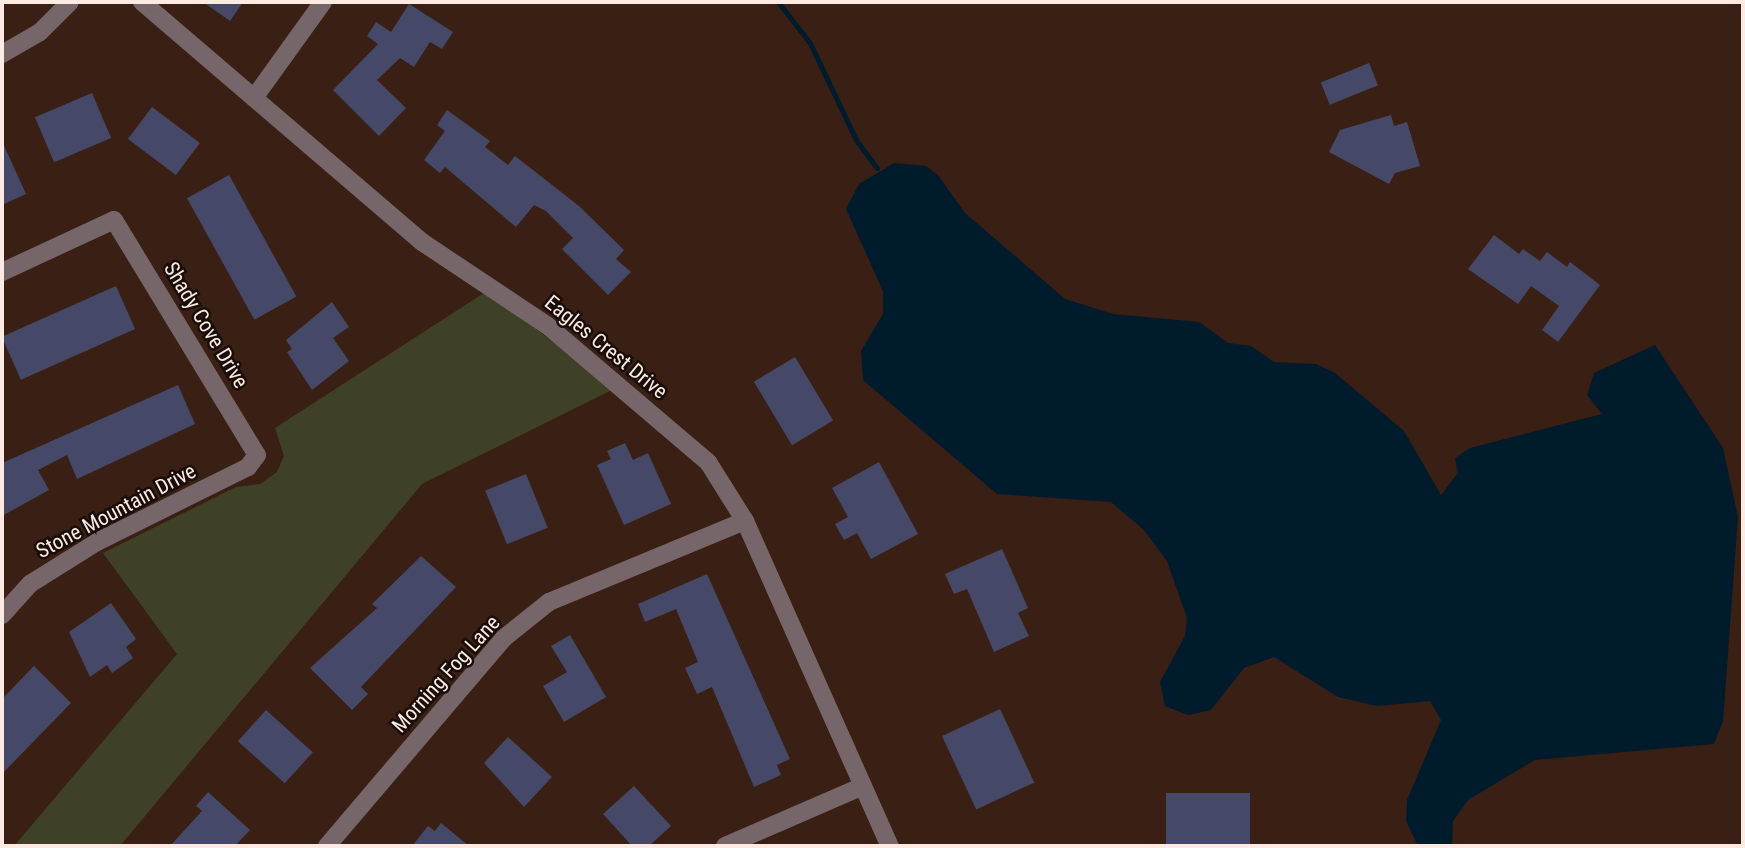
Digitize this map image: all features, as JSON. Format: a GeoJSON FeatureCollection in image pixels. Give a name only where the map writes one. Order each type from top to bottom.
{"type":"FeatureCollection","features":[{"type":"Feature","properties":{"kind":"street"},"geometry":{"type":"LineString","coordinates":[[2,54],[40,33],[70,2]]}},
{"type":"Feature","properties":{"kind":"street","name":"Eagles Crest Drive"},"geometry":{"type":"LineString","coordinates":[[142,2],[422,242],[548,326],[708,462],[745,521],[890,846]]}},
{"type":"Feature","properties":{"kind":"street"},"geometry":{"type":"LineString","coordinates":[[254,98],[323,2]]}},
{"type":"Feature","properties":{"kind":"street","name":"Shady Cove Drive"},"geometry":{"type":"LineString","coordinates":[[2,272],[114,220],[257,454]]}},
{"type":"Feature","properties":{"kind":"street","name":"Stone Mountain Drive"},"geometry":{"type":"LineString","coordinates":[[2,615],[30,584],[97,542],[248,467],[257,454]]}},
{"type":"Feature","properties":{"kind":"street","name":"Morning Fog Lane"},"geometry":{"type":"LineString","coordinates":[[327,846],[504,638],[540,609],[745,521]]}},
{"type":"Feature","properties":{"kind":"street"},"geometry":{"type":"LineString","coordinates":[[725,846],[863,786]]}},
{"type":"Feature","properties":{"kind":"green space"},"geometry":{"type":"Polygon","coordinates":[[[487,291],[614,389],[422,484],[120,846],[14,846],[177,654],[103,553],[236,487],[260,484],[277,472],[284,456],[275,428],[487,291]]]}},
{"type":"Feature","properties":{"kind":"water"},"geometry":{"type":"Polygon","coordinates":[[[894,163],[926,166],[938,175],[965,213],[1065,299],[1113,314],[1199,322],[1228,343],[1251,346],[1274,362],[1316,364],[1335,373],[1404,431],[1441,495],[1458,473],[1455,458],[1470,448],[1602,414],[1587,395],[1594,373],[1655,345],[1723,448],[1738,517],[1723,721],[1714,744],[1535,760],[1468,800],[1453,821],[1452,846],[1418,846],[1406,821],[1407,800],[1441,720],[1430,701],[1377,706],[1338,697],[1274,657],[1244,668],[1211,710],[1188,715],[1165,706],[1160,682],[1185,636],[1187,618],[1167,561],[1144,530],[1111,502],[997,494],[863,380],[861,351],[883,314],[883,291],[846,209],[859,184],[894,163]]]}},
{"type":"Feature","properties":{"kind":"building"},"geometry":{"type":"Polygon","coordinates":[[[203,2],[243,2],[230,21],[203,2]]]}},
{"type":"Feature","properties":{"kind":"building"},"geometry":{"type":"Polygon","coordinates":[[[409,4],[453,32],[442,49],[430,42],[414,67],[400,58],[377,80],[406,108],[379,136],[333,90],[378,44],[367,36],[376,22],[391,32],[409,4]]]}},
{"type":"Feature","properties":{"kind":"building"},"geometry":{"type":"Polygon","coordinates":[[[1369,63],[1378,85],[1330,105],[1321,82],[1369,63]]]}},
{"type":"Feature","properties":{"kind":"building"},"geometry":{"type":"Polygon","coordinates":[[[92,93],[111,138],[54,162],[35,117],[92,93]]]}},
{"type":"Feature","properties":{"kind":"building"},"geometry":{"type":"Polygon","coordinates":[[[152,107],[200,143],[176,175],[128,139],[152,107]]]}},
{"type":"Feature","properties":{"kind":"building"},"geometry":{"type":"Polygon","coordinates":[[[447,110],[490,141],[485,147],[508,165],[515,156],[579,206],[624,250],[616,259],[631,272],[608,295],[562,249],[573,238],[546,211],[534,205],[516,227],[445,167],[440,173],[424,160],[445,131],[437,125],[447,110]]]}},
{"type":"Feature","properties":{"kind":"building"},"geometry":{"type":"Polygon","coordinates":[[[1391,115],[1394,126],[1407,122],[1420,166],[1395,173],[1389,184],[1329,152],[1340,130],[1391,115]]]}},
{"type":"Feature","properties":{"kind":"building"},"geometry":{"type":"Polygon","coordinates":[[[2,141],[26,194],[2,205],[2,141]]]}},
{"type":"Feature","properties":{"kind":"building"},"geometry":{"type":"Polygon","coordinates":[[[229,175],[296,297],[254,320],[187,198],[229,175]]]}},
{"type":"Feature","properties":{"kind":"building"},"geometry":{"type":"Polygon","coordinates":[[[1494,235],[1519,254],[1523,249],[1540,261],[1547,252],[1567,267],[1570,262],[1600,285],[1558,342],[1542,330],[1559,306],[1531,286],[1518,304],[1468,269],[1494,235]]]}},
{"type":"Feature","properties":{"kind":"building"},"geometry":{"type":"Polygon","coordinates":[[[116,286],[135,329],[21,380],[2,337],[116,286]]]}},
{"type":"Feature","properties":{"kind":"building"},"geometry":{"type":"Polygon","coordinates":[[[332,302],[349,327],[333,338],[349,361],[312,390],[287,352],[292,349],[286,340],[332,302]]]}},
{"type":"Feature","properties":{"kind":"building"},"geometry":{"type":"Polygon","coordinates":[[[795,357],[833,420],[792,445],[754,382],[795,357]]]}},
{"type":"Feature","properties":{"kind":"building"},"geometry":{"type":"Polygon","coordinates":[[[178,385],[195,424],[77,479],[67,455],[38,470],[49,490],[2,516],[2,463],[178,385]]]}},
{"type":"Feature","properties":{"kind":"building"},"geometry":{"type":"Polygon","coordinates":[[[625,443],[633,460],[648,453],[671,504],[624,525],[597,465],[611,459],[607,451],[625,443]]]}},
{"type":"Feature","properties":{"kind":"building"},"geometry":{"type":"Polygon","coordinates":[[[879,462],[918,534],[871,559],[857,533],[844,540],[835,524],[848,517],[832,488],[879,462]]]}},
{"type":"Feature","properties":{"kind":"building"},"geometry":{"type":"Polygon","coordinates":[[[526,474],[548,528],[507,544],[485,490],[526,474]]]}},
{"type":"Feature","properties":{"kind":"building"},"geometry":{"type":"Polygon","coordinates":[[[1002,549],[1028,608],[1018,613],[1029,636],[994,652],[967,589],[954,594],[945,574],[1002,549]]]}},
{"type":"Feature","properties":{"kind":"building"},"geometry":{"type":"Polygon","coordinates":[[[421,556],[456,587],[361,687],[368,694],[352,710],[310,668],[377,608],[372,604],[421,556]]]}},
{"type":"Feature","properties":{"kind":"building"},"geometry":{"type":"Polygon","coordinates":[[[707,574],[790,759],[777,765],[781,775],[754,787],[712,687],[697,694],[685,668],[698,662],[676,609],[645,622],[638,604],[707,574]]]}},
{"type":"Feature","properties":{"kind":"building"},"geometry":{"type":"Polygon","coordinates":[[[111,603],[136,639],[126,647],[133,658],[112,673],[107,665],[90,677],[69,632],[111,603]]]}},
{"type":"Feature","properties":{"kind":"building"},"geometry":{"type":"Polygon","coordinates":[[[570,635],[606,697],[564,722],[543,686],[567,672],[551,646],[570,635]]]}},
{"type":"Feature","properties":{"kind":"building"},"geometry":{"type":"Polygon","coordinates":[[[34,666],[71,703],[2,774],[2,699],[34,666]]]}},
{"type":"Feature","properties":{"kind":"building"},"geometry":{"type":"Polygon","coordinates":[[[1000,709],[1034,782],[976,809],[942,736],[1000,709]]]}},
{"type":"Feature","properties":{"kind":"building"},"geometry":{"type":"Polygon","coordinates":[[[266,710],[313,752],[285,783],[238,741],[266,710]]]}},
{"type":"Feature","properties":{"kind":"building"},"geometry":{"type":"Polygon","coordinates":[[[508,737],[552,777],[524,807],[484,763],[508,737]]]}},
{"type":"Feature","properties":{"kind":"building"},"geometry":{"type":"Polygon","coordinates":[[[634,786],[671,826],[649,846],[632,846],[603,814],[634,786]]]}},
{"type":"Feature","properties":{"kind":"building"},"geometry":{"type":"Polygon","coordinates":[[[208,792],[250,830],[235,846],[170,846],[202,811],[196,806],[208,792]]]}},
{"type":"Feature","properties":{"kind":"building"},"geometry":{"type":"Polygon","coordinates":[[[1166,793],[1250,793],[1250,844],[1166,844],[1166,793]]]}},
{"type":"Feature","properties":{"kind":"building"},"geometry":{"type":"Polygon","coordinates":[[[441,823],[469,846],[412,846],[428,826],[435,831],[441,823]]]}},
{"type":"Feature","properties":{"kind":"waterway"},"geometry":{"type":"LineString","coordinates":[[778,2],[810,43],[856,140],[877,168]]}}]}
